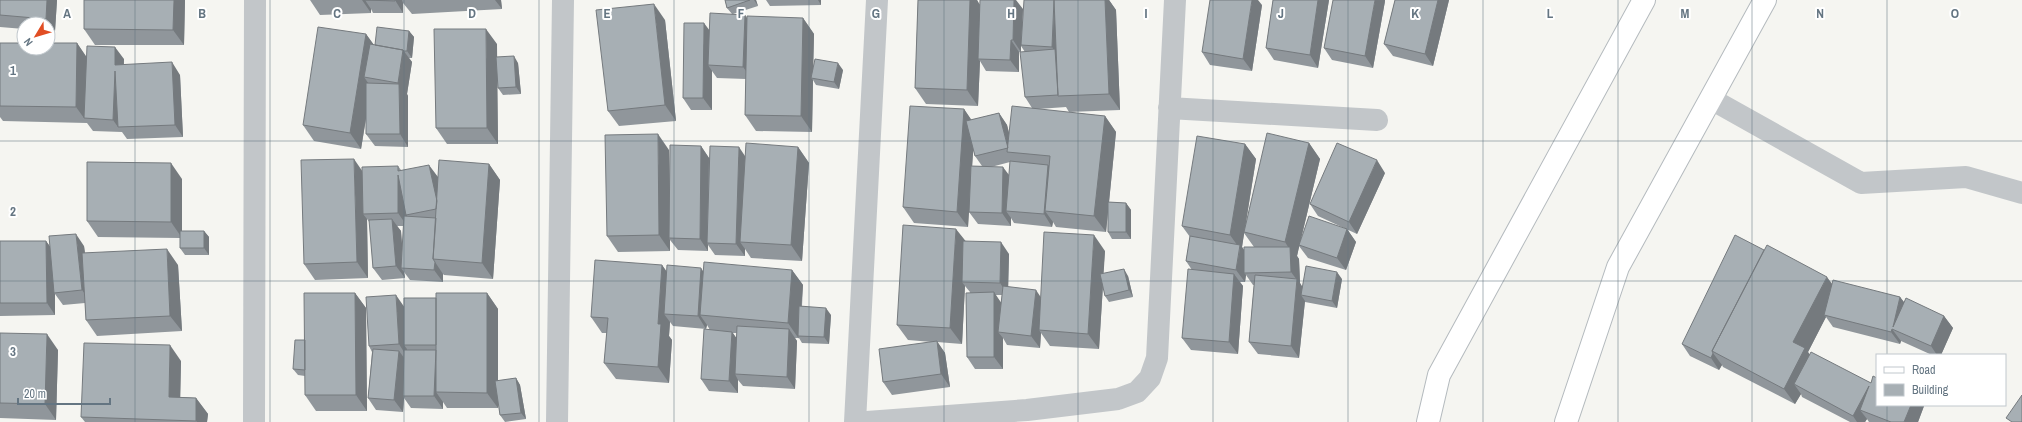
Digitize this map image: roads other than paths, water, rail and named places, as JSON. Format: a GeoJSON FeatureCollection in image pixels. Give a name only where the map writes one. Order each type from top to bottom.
{"type":"FeatureCollection","features":[{"type":"Feature","properties":{"kind":"street"},"geometry":{"type":"LineString","coordinates":[[254,422],[255,0]]}},
{"type":"Feature","properties":{"kind":"street"},"geometry":{"type":"LineString","coordinates":[[557,422],[563,0]]}},
{"type":"Feature","properties":{"kind":"street"},"geometry":{"type":"LineString","coordinates":[[855,422],[877,0]]}},
{"type":"Feature","properties":{"kind":"street"},"geometry":{"type":"LineString","coordinates":[[867,422],[1027,416],[1118,399],[1137,392],[1150,378],[1157,358],[1174,0]]}},
{"type":"Feature","properties":{"kind":"street"},"geometry":{"type":"LineString","coordinates":[[1428,422],[1439,375],[1644,0]]}},
{"type":"Feature","properties":{"kind":"street"},"geometry":{"type":"LineString","coordinates":[[1566,422],[1618,267],[1765,0]]}},
{"type":"Feature","properties":{"kind":"street"},"geometry":{"type":"LineString","coordinates":[[1711,100],[1861,183],[1966,177],[2022,193]]}},
{"type":"Feature","properties":{"kind":"street"},"geometry":{"type":"LineString","coordinates":[[1169,108],[1377,120]]}}]}
